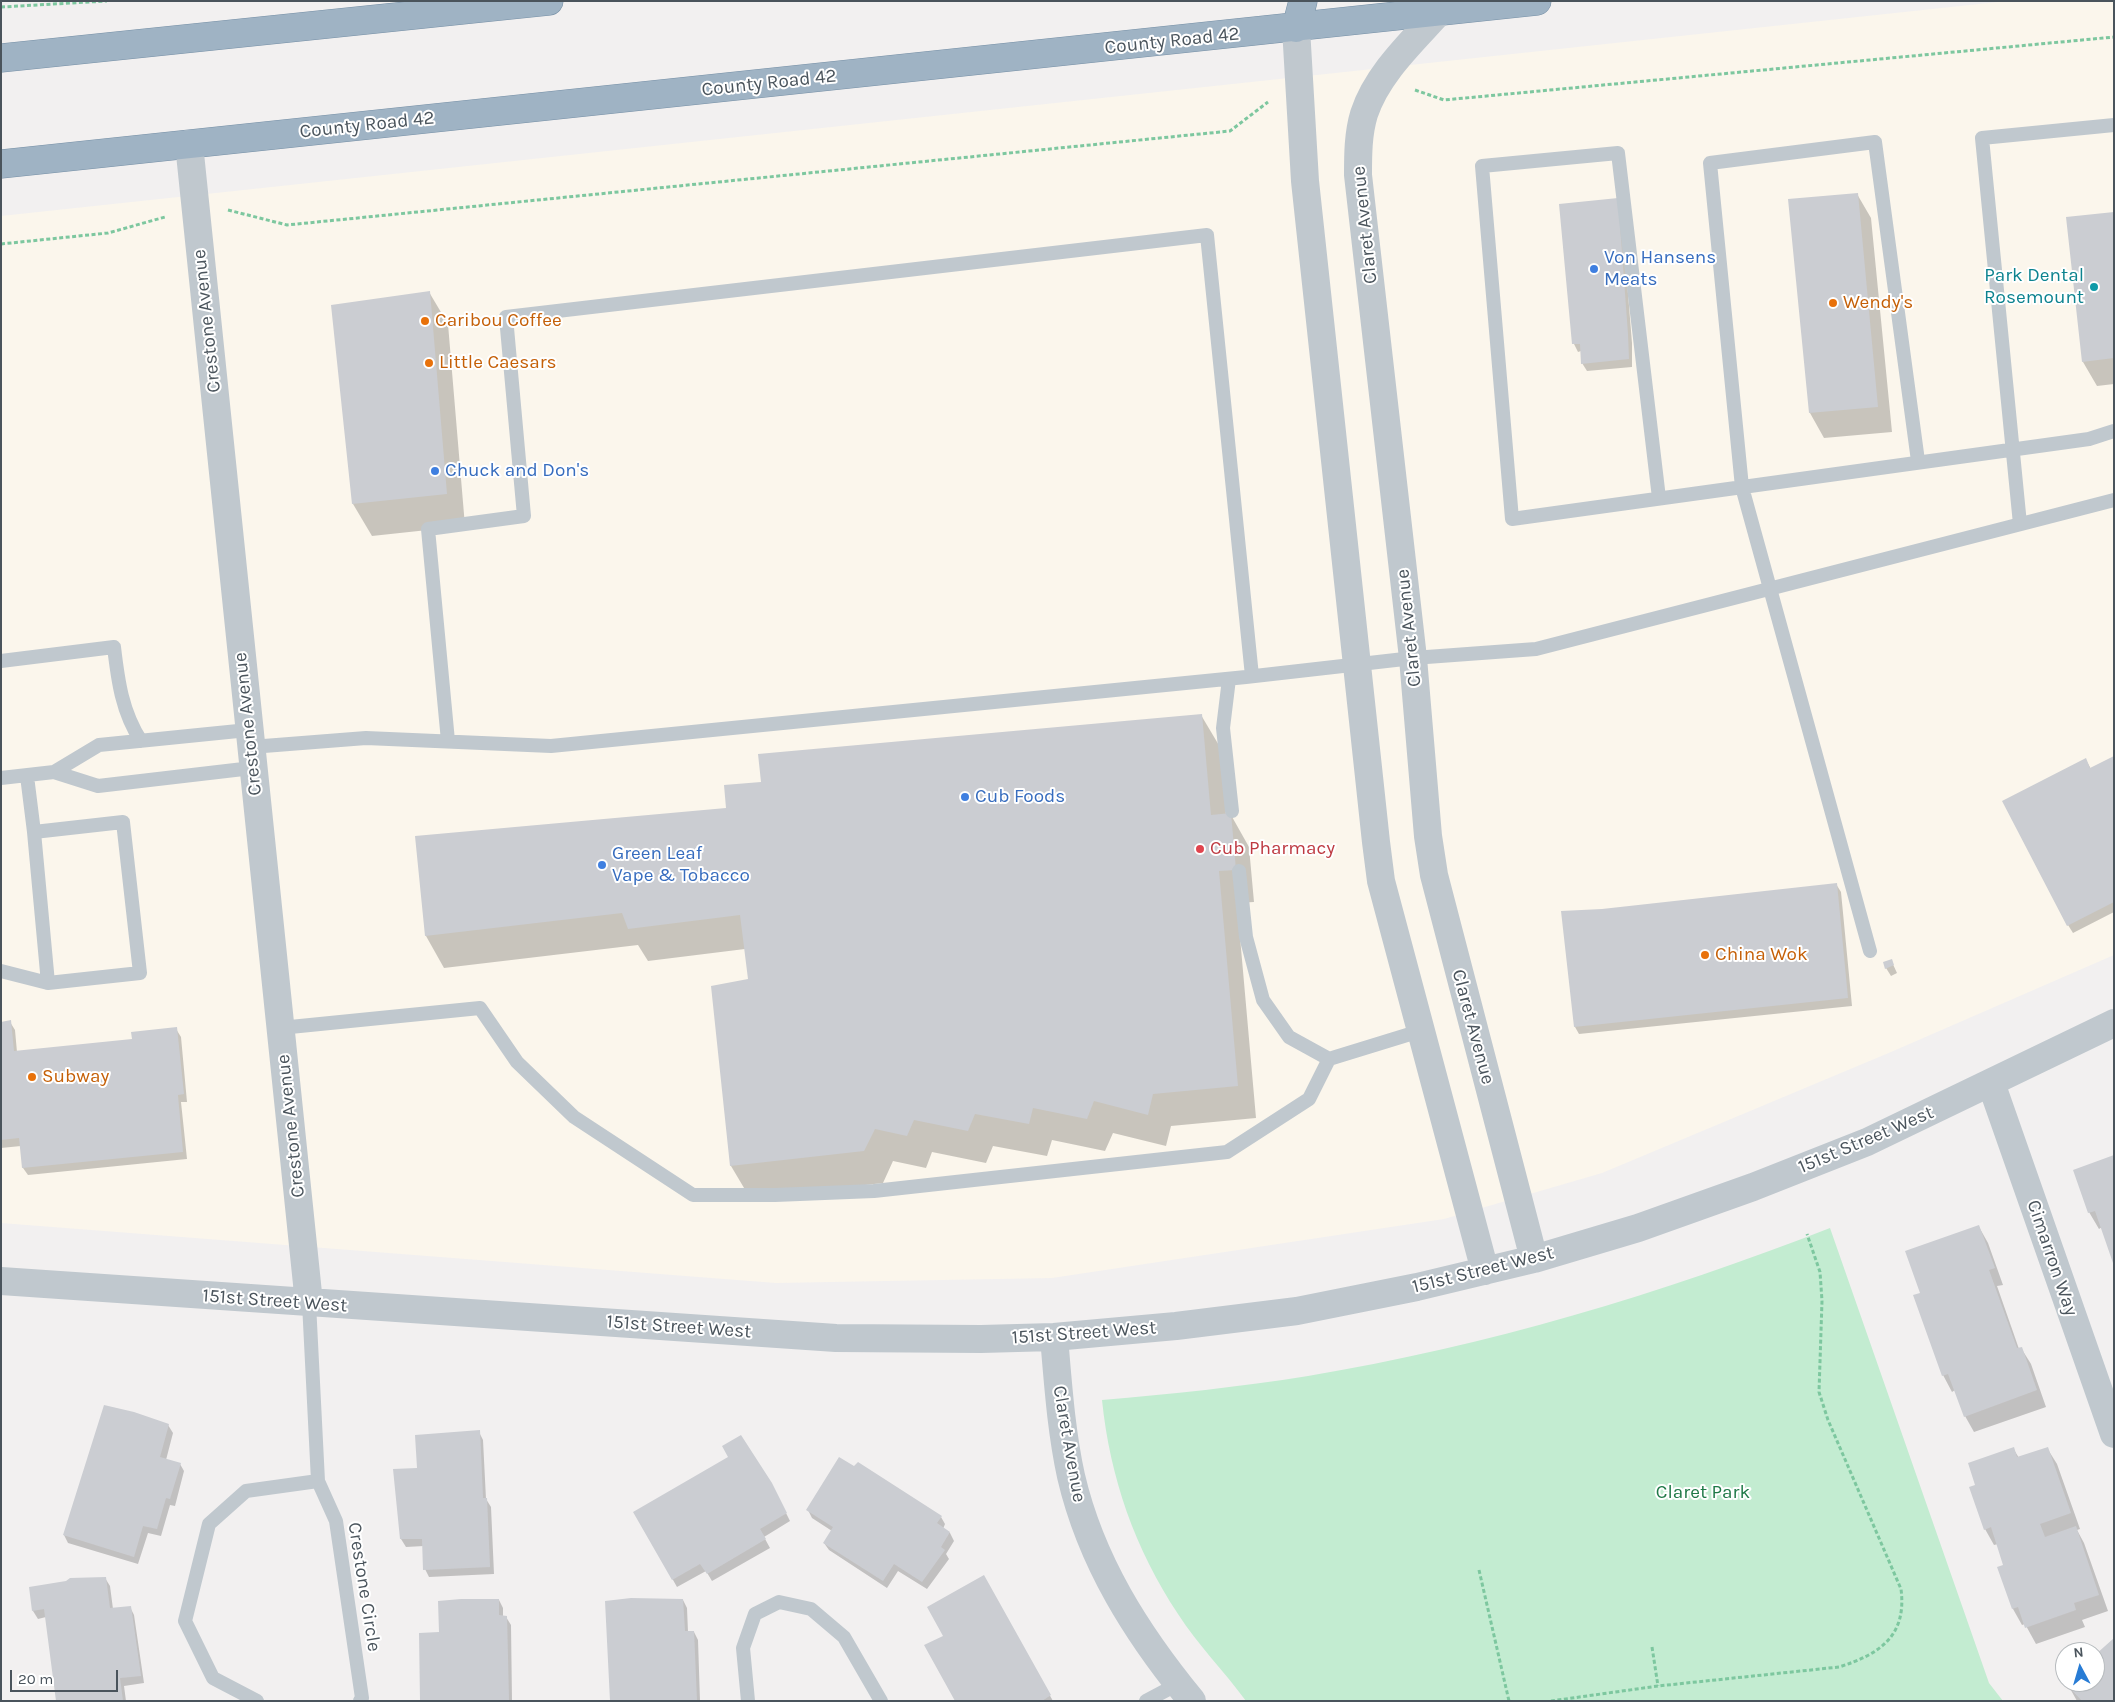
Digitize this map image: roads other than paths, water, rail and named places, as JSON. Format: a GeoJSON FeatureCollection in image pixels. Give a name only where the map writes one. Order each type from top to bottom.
{"type":"FeatureCollection","features":[{"type":"Feature","properties":{"kind":"highway"},"geometry":{"type":"LineString","coordinates":[[1,58],[549,1]]}},
{"type":"Feature","properties":{"kind":"highway"},"geometry":{"type":"LineString","coordinates":[[1296,28],[1303,1]]}},
{"type":"Feature","properties":{"kind":"highway","name":"County Road 42"},"geometry":{"type":"LineString","coordinates":[[1,164],[1538,1]]}},
{"type":"Feature","properties":{"kind":"street","name":"Claret Avenue"},"geometry":{"type":"LineString","coordinates":[[1439,12],[1400,56],[1374,92],[1364,114],[1358,147],[1358,175],[1413,658],[1428,836],[1434,875],[1534,1259]]}},
{"type":"Feature","properties":{"kind":"street"},"geometry":{"type":"LineString","coordinates":[[1296,28],[1305,181],[1376,842],[1382,881],[1420,1031],[1485,1271]]}},
{"type":"Feature","properties":{"kind":"street","name":"Crestone Avenue"},"geometry":{"type":"LineString","coordinates":[[189,144],[310,1303]]}},
{"type":"Feature","properties":{"kind":"street","name":"151st Street West"},"geometry":{"type":"LineString","coordinates":[[1,1281],[836,1338],[981,1339],[1054,1337],[1176,1326],[1297,1310],[1417,1287],[1534,1259],[1638,1228],[1753,1187],[1867,1142],[2114,1023]]}},
{"type":"Feature","properties":{"kind":"street","name":"Cimarron Way"},"geometry":{"type":"LineString","coordinates":[[1991,1083],[2114,1434]]}},
{"type":"Feature","properties":{"kind":"street","name":"Claret Avenue"},"geometry":{"type":"LineString","coordinates":[[1054,1337],[1064,1438],[1082,1514],[1096,1553],[1132,1621],[1154,1654],[1185,1692]]}},
{"type":"Feature","properties":{"kind":"lane"},"geometry":{"type":"LineString","coordinates":[[2020,524],[1982,138],[2114,125]]}},
{"type":"Feature","properties":{"kind":"lane"},"geometry":{"type":"LineString","coordinates":[[1870,951],[1742,487],[1710,163],[1875,142],[1918,461]]}},
{"type":"Feature","properties":{"kind":"lane"},"geometry":{"type":"LineString","coordinates":[[1659,498],[1618,153],[1482,166],[1512,519],[1742,487],[1918,461],[2090,439],[2114,431]]}},
{"type":"Feature","properties":{"kind":"lane"},"geometry":{"type":"LineString","coordinates":[[448,741],[428,529],[524,516],[506,317],[1207,235],[1252,676]]}},
{"type":"Feature","properties":{"kind":"lane"},"geometry":{"type":"LineString","coordinates":[[54,772],[98,786],[251,749],[366,738],[551,746],[1229,679],[1413,658],[1536,649],[2114,500]]}},
{"type":"Feature","properties":{"kind":"lane"},"geometry":{"type":"LineString","coordinates":[[1,660],[114,647],[123,703],[132,726],[141,741]]}},
{"type":"Feature","properties":{"kind":"lane"},"geometry":{"type":"LineString","coordinates":[[1229,679],[1223,728],[1232,811]]}},
{"type":"Feature","properties":{"kind":"lane"},"geometry":{"type":"LineString","coordinates":[[1,778],[54,772],[99,745],[141,741],[251,749]]}},
{"type":"Feature","properties":{"kind":"lane"},"geometry":{"type":"LineString","coordinates":[[27,776],[48,983]]}},
{"type":"Feature","properties":{"kind":"lane"},"geometry":{"type":"LineString","coordinates":[[1,971],[48,983],[140,973],[123,822],[34,832]]}},
{"type":"Feature","properties":{"kind":"lane"},"geometry":{"type":"LineString","coordinates":[[1239,871],[1246,937],[1263,1000],[1289,1037],[1329,1059],[1420,1031]]}},
{"type":"Feature","properties":{"kind":"lane"},"geometry":{"type":"LineString","coordinates":[[280,1028],[480,1008],[518,1062],[574,1117],[693,1195],[775,1195],[874,1191],[1227,1152],[1309,1099],[1329,1059]]}},
{"type":"Feature","properties":{"kind":"lane","name":"Crestone Circle"},"geometry":{"type":"LineString","coordinates":[[310,1303],[318,1482],[336,1521],[362,1698],[360,1701]]}},
{"type":"Feature","properties":{"kind":"lane"},"geometry":{"type":"LineString","coordinates":[[257,1701],[214,1678],[185,1622],[209,1524],[246,1492],[318,1482]]}},
{"type":"Feature","properties":{"kind":"lane"},"geometry":{"type":"LineString","coordinates":[[748,1701],[743,1648],[755,1614],[779,1602],[811,1610],[844,1637],[881,1701]]}},
{"type":"Feature","properties":{"kind":"lane"},"geometry":{"type":"LineString","coordinates":[[1146,1701],[1185,1692]]}},
{"type":"Feature","properties":{"kind":"place","name":"Von Hansens Meats"},"geometry":{"type":"Point","coordinates":[1594,269]}},
{"type":"Feature","properties":{"kind":"place","name":"Park Dental Rosemount"},"geometry":{"type":"Point","coordinates":[2094,287]}},
{"type":"Feature","properties":{"kind":"place","name":"Wendy's"},"geometry":{"type":"Point","coordinates":[1833,303]}},
{"type":"Feature","properties":{"kind":"place","name":"Caribou Coffee"},"geometry":{"type":"Point","coordinates":[425,321]}},
{"type":"Feature","properties":{"kind":"place","name":"Little Caesars"},"geometry":{"type":"Point","coordinates":[429,363]}},
{"type":"Feature","properties":{"kind":"place","name":"Chuck and Don's"},"geometry":{"type":"Point","coordinates":[435,471]}},
{"type":"Feature","properties":{"kind":"place","name":"Cub Foods"},"geometry":{"type":"Point","coordinates":[965,797]}},
{"type":"Feature","properties":{"kind":"place","name":"Cub Pharmacy"},"geometry":{"type":"Point","coordinates":[1200,849]}},
{"type":"Feature","properties":{"kind":"place","name":"Green Leaf Vape & Tobacco"},"geometry":{"type":"Point","coordinates":[602,865]}},
{"type":"Feature","properties":{"kind":"place","name":"China Wok"},"geometry":{"type":"Point","coordinates":[1705,955]}},
{"type":"Feature","properties":{"kind":"place","name":"Subway"},"geometry":{"type":"Point","coordinates":[32,1077]}},
{"type":"Feature","properties":{"kind":"park label","name":"Claret Park"},"geometry":{"type":"Point","coordinates":[1703,1493]}}]}
